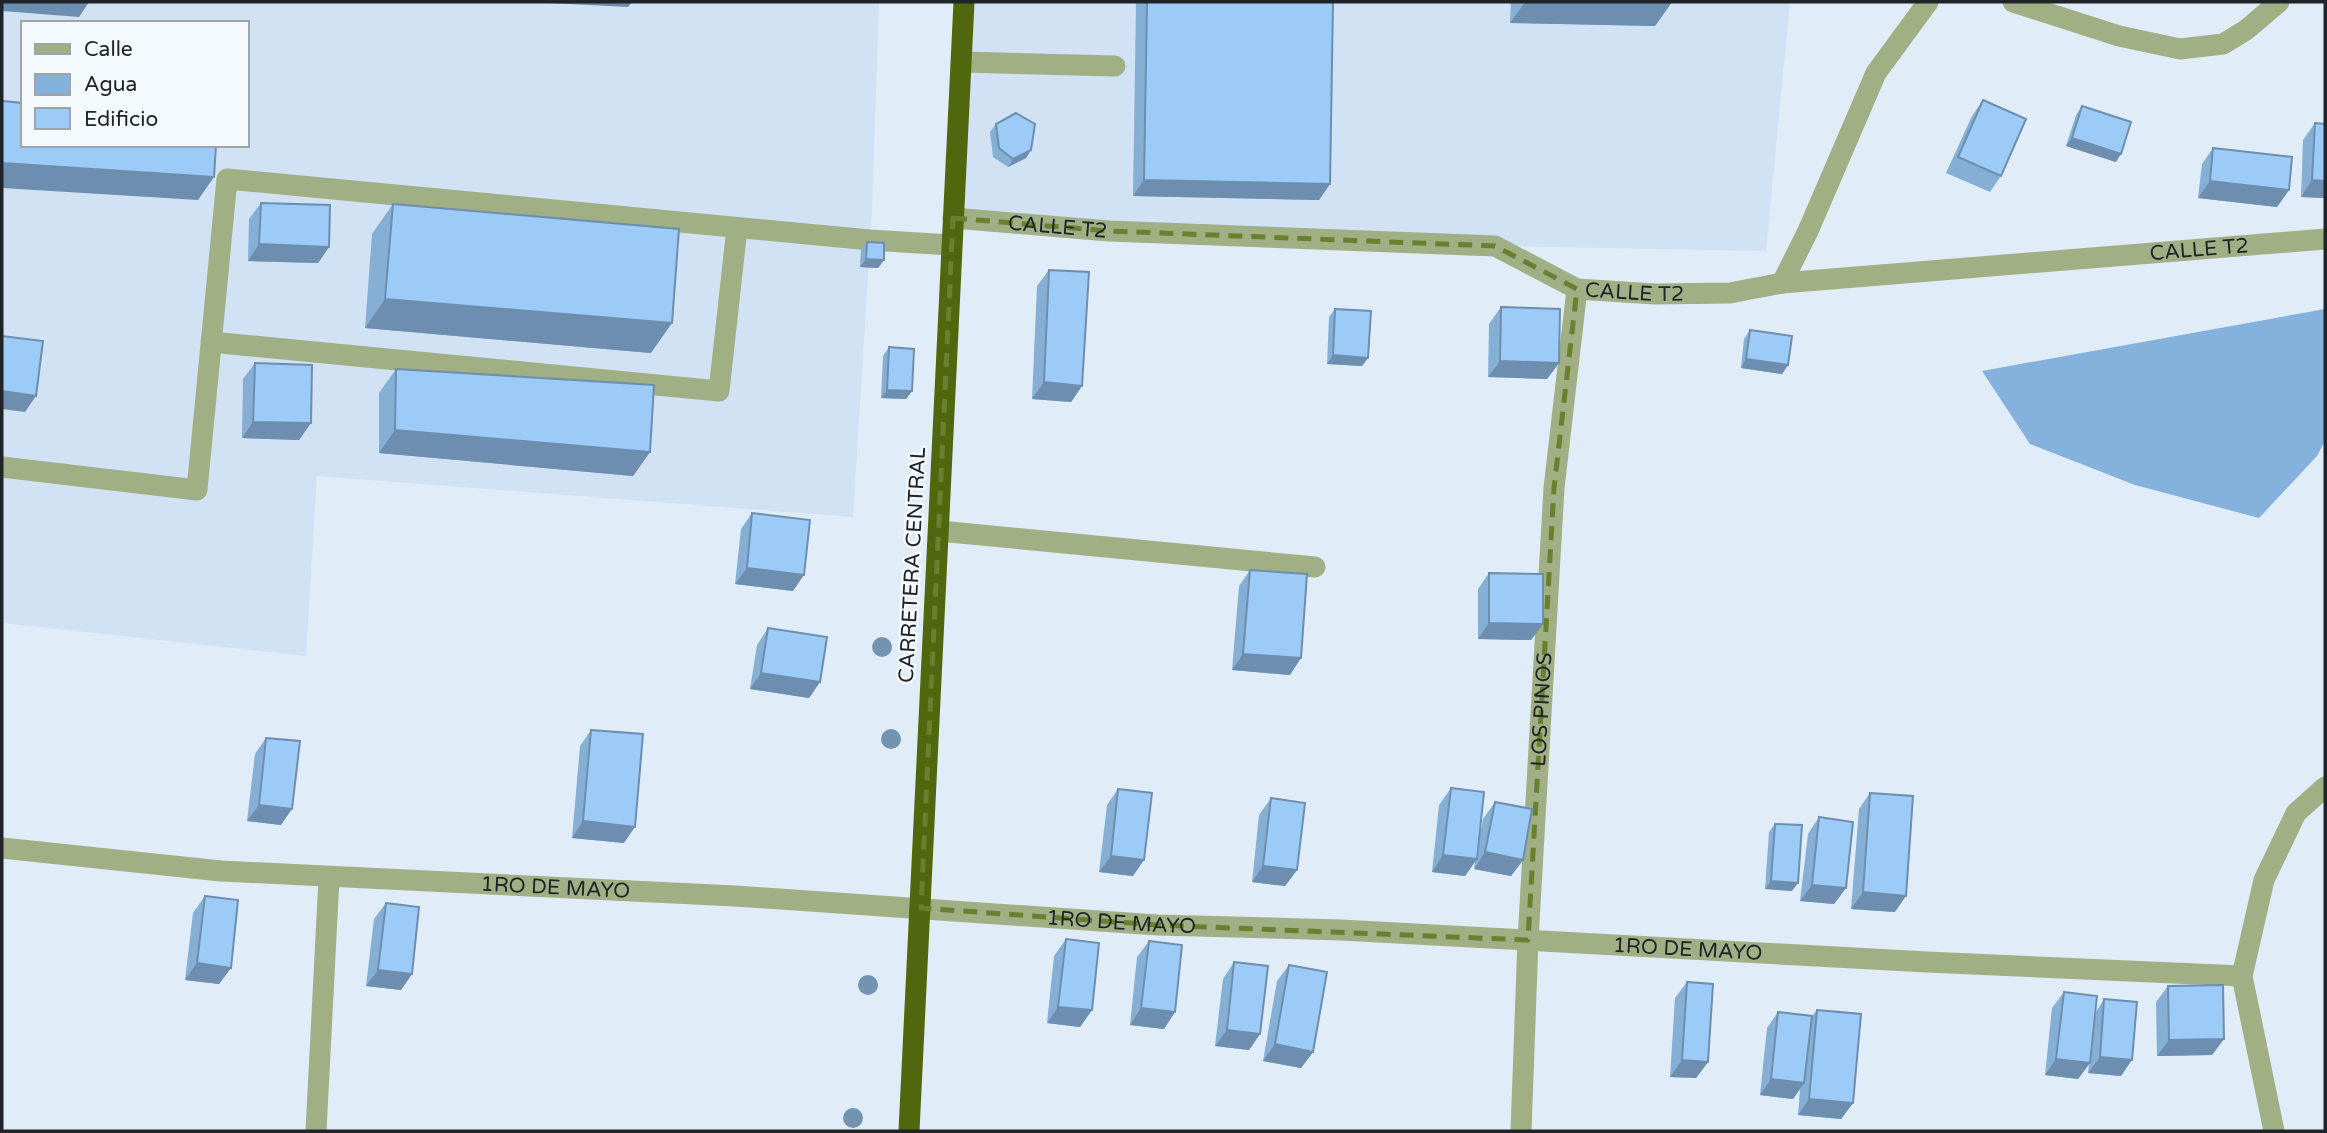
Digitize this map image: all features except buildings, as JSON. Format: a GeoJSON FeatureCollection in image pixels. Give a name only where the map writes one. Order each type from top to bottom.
{"type":"FeatureCollection","features":[{"type":"Feature","properties":{"kind":"highway","name":"CARRETERA CENTRAL"},"geometry":{"type":"LineString","coordinates":[[909,1131],[922,908],[964,2]]}},
{"type":"Feature","properties":{"kind":"street"},"geometry":{"type":"LineString","coordinates":[[1782,283],[1808,231],[1876,73],[1928,2]]}},
{"type":"Feature","properties":{"kind":"street"},"geometry":{"type":"LineString","coordinates":[[2013,2],[2119,36],[2180,49],[2223,44],[2246,30],[2279,2]]}},
{"type":"Feature","properties":{"kind":"street"},"geometry":{"type":"LineString","coordinates":[[962,62],[1115,66]]}},
{"type":"Feature","properties":{"kind":"street"},"geometry":{"type":"LineString","coordinates":[[2,467],[197,490],[227,179],[737,228],[951,245]]}},
{"type":"Feature","properties":{"kind":"street","name":"CALLE T2"},"geometry":{"type":"LineString","coordinates":[[953,218],[1109,231],[1495,246],[1577,289],[1655,294],[1730,293],[1782,283],[2325,239]]}},
{"type":"Feature","properties":{"kind":"street"},"geometry":{"type":"LineString","coordinates":[[211,342],[719,391],[737,228]]}},
{"type":"Feature","properties":{"kind":"street","name":"LOS PINOS"},"geometry":{"type":"LineString","coordinates":[[1521,1131],[1528,940],[1554,488],[1577,289]]}},
{"type":"Feature","properties":{"kind":"street"},"geometry":{"type":"LineString","coordinates":[[939,531],[1315,567]]}},
{"type":"Feature","properties":{"kind":"street"},"geometry":{"type":"LineString","coordinates":[[2274,1131],[2242,976],[2264,880],[2296,813],[2325,787]]}},
{"type":"Feature","properties":{"kind":"street","name":"1RO DE MAYO"},"geometry":{"type":"LineString","coordinates":[[2,848],[221,871],[329,878],[443,881],[922,908],[1158,925],[1341,930],[2242,976]]}},
{"type":"Feature","properties":{"kind":"street"},"geometry":{"type":"LineString","coordinates":[[316,1131],[329,878]]}},
{"type":"Feature","properties":{"kind":"highlighted area"},"geometry":{"type":"Polygon","coordinates":[[[953,218],[1109,231],[1495,246],[1577,289],[1554,488],[1528,940],[1158,925],[921,908],[953,218]]]}},
{"type":"Feature","properties":{"kind":"shaded area"},"geometry":{"type":"Polygon","coordinates":[[[2,2],[879,2],[872,213],[853,517],[317,476],[306,656],[2,623],[2,2]]]}},
{"type":"Feature","properties":{"kind":"shaded area"},"geometry":{"type":"Polygon","coordinates":[[[963,2],[1790,2],[1766,251],[1495,246],[953,218],[963,2]]]}},
{"type":"Feature","properties":{"kind":"water"},"geometry":{"type":"Polygon","coordinates":[[[2325,309],[2325,441],[2317,456],[2259,518],[2135,485],[2030,444],[1982,371],[2325,309]]]}}]}
